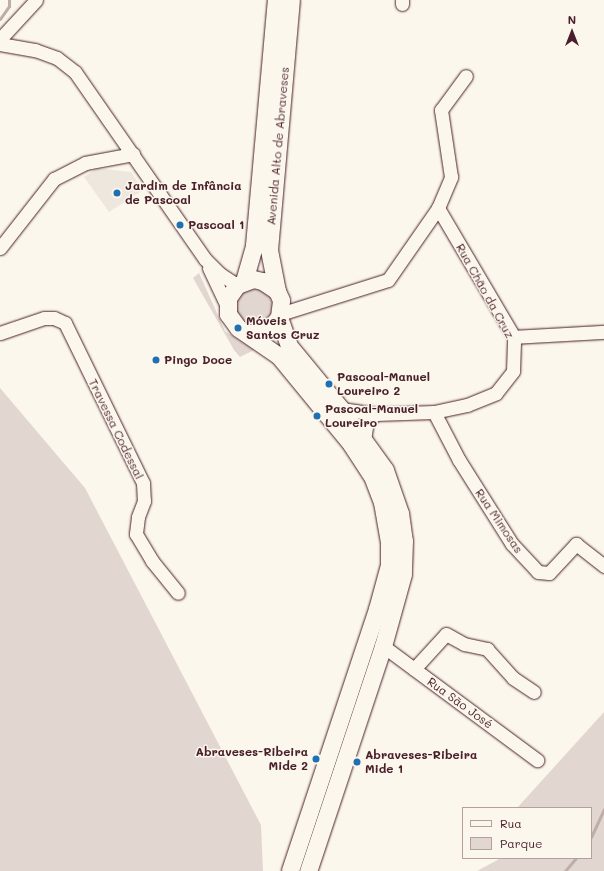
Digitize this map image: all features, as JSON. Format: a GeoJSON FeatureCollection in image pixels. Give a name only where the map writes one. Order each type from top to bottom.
{"type":"FeatureCollection","features":[{"type":"Feature","properties":{"kind":"main road","name":"Avenida Alto de Abraveses"},"geometry":{"type":"LineString","coordinates":[[240,283],[254,245],[276,0]]}},
{"type":"Feature","properties":{"kind":"main road","name":"Avenida Alto de Abraveses"},"geometry":{"type":"LineString","coordinates":[[291,0],[269,250],[279,306],[289,346],[341,409],[385,470],[392,485],[404,541],[403,574],[383,646],[308,871]]}},
{"type":"Feature","properties":{"kind":"main road"},"geometry":{"type":"LineString","coordinates":[[245,332],[253,334],[269,329],[279,306],[262,280],[240,283],[232,291],[227,306],[232,322],[245,332],[279,356],[351,444],[372,476],[382,502],[390,542],[389,565],[377,609],[290,871]]}},
{"type":"Feature","properties":{"kind":"street"},"geometry":{"type":"LineString","coordinates":[[0,39],[36,0]]}},
{"type":"Feature","properties":{"kind":"street"},"geometry":{"type":"LineString","coordinates":[[0,44],[35,50],[57,58],[75,72],[205,259],[227,306]]}},
{"type":"Feature","properties":{"kind":"street"},"geometry":{"type":"LineString","coordinates":[[279,306],[311,303],[388,280],[438,208],[451,177],[441,110],[466,76]]}},
{"type":"Feature","properties":{"kind":"street"},"geometry":{"type":"LineString","coordinates":[[0,248],[54,179],[85,164],[133,154]]}},
{"type":"Feature","properties":{"kind":"street","name":"Rua Chão da Cruz"},"geometry":{"type":"LineString","coordinates":[[341,409],[376,414],[434,412],[467,405],[496,393],[513,371],[514,337],[438,208]]}},
{"type":"Feature","properties":{"kind":"street"},"geometry":{"type":"LineString","coordinates":[[205,259],[220,274],[240,283]]}},
{"type":"Feature","properties":{"kind":"street","name":"Travessa Codessal"},"geometry":{"type":"LineString","coordinates":[[0,333],[44,318],[54,318],[65,323],[143,483],[144,501],[138,517],[136,534],[152,561],[178,593]]}},
{"type":"Feature","properties":{"kind":"street"},"geometry":{"type":"LineString","coordinates":[[514,337],[604,332]]}},
{"type":"Feature","properties":{"kind":"street","name":"Rua Mimosas"},"geometry":{"type":"LineString","coordinates":[[434,412],[459,460],[512,544],[538,572],[549,573],[576,544],[604,566]]}},
{"type":"Feature","properties":{"kind":"street"},"geometry":{"type":"LineString","coordinates":[[364,440],[367,421],[376,414]]}},
{"type":"Feature","properties":{"kind":"street"},"geometry":{"type":"LineString","coordinates":[[414,669],[446,634],[464,644],[487,649],[514,678],[534,692]]}},
{"type":"Feature","properties":{"kind":"street","name":"Rua São José"},"geometry":{"type":"LineString","coordinates":[[383,646],[537,760]]}},
{"type":"Feature","properties":{"kind":"shaded area","name":"Jardim de Infância de Pascoal"},"geometry":{"type":"Polygon","coordinates":[[[97,168],[131,172],[143,190],[109,212],[84,177],[97,168]]]}},
{"type":"Feature","properties":{"kind":"green space"},"geometry":{"type":"Polygon","coordinates":[[[199,273],[225,331],[254,350],[240,357],[234,350],[193,278],[199,273]]]}},
{"type":"Feature","properties":{"kind":"green space"},"geometry":{"type":"Polygon","coordinates":[[[258,288],[267,293],[271,299],[271,313],[267,319],[258,324],[250,324],[241,319],[237,313],[236,302],[241,293],[247,289],[258,288]]]}},
{"type":"Feature","properties":{"kind":"green space"},"geometry":{"type":"Polygon","coordinates":[[[0,388],[85,488],[261,825],[263,871],[0,871],[0,388]]]}},
{"type":"Feature","properties":{"kind":"green space"},"geometry":{"type":"Polygon","coordinates":[[[604,712],[604,871],[477,871],[499,859],[592,859],[592,807],[518,807],[604,712]]]}},
{"type":"Feature","properties":{"kind":"waterway"},"geometry":{"type":"LineString","coordinates":[[0,19],[9,6],[9,0]]}},
{"type":"Feature","properties":{"kind":"waterway"},"geometry":{"type":"LineString","coordinates":[[592,835],[604,809]]}},
{"type":"Feature","properties":{"kind":"waterway"},"geometry":{"type":"LineString","coordinates":[[565,871],[575,859]]}},
{"type":"Feature","properties":{"kind":"place","name":"Jardim de Infância de Pascoal"},"geometry":{"type":"Point","coordinates":[117,193]}},
{"type":"Feature","properties":{"kind":"place","name":"Pascoal 1"},"geometry":{"type":"Point","coordinates":[180,225]}},
{"type":"Feature","properties":{"kind":"place","name":"Móveis Santos Cruz"},"geometry":{"type":"Point","coordinates":[238,328]}},
{"type":"Feature","properties":{"kind":"place","name":"Pingo Doce"},"geometry":{"type":"Point","coordinates":[156,360]}},
{"type":"Feature","properties":{"kind":"place","name":"Pascoal-Manuel Loureiro 2"},"geometry":{"type":"Point","coordinates":[329,384]}},
{"type":"Feature","properties":{"kind":"place","name":"Pascoal-Manuel Loureiro"},"geometry":{"type":"Point","coordinates":[317,416]}},
{"type":"Feature","properties":{"kind":"place","name":"Abraveses-Ribeira Mide 2"},"geometry":{"type":"Point","coordinates":[316,759]}},
{"type":"Feature","properties":{"kind":"place","name":"Abraveses-Ribeira Mide 1"},"geometry":{"type":"Point","coordinates":[357,762]}}]}
